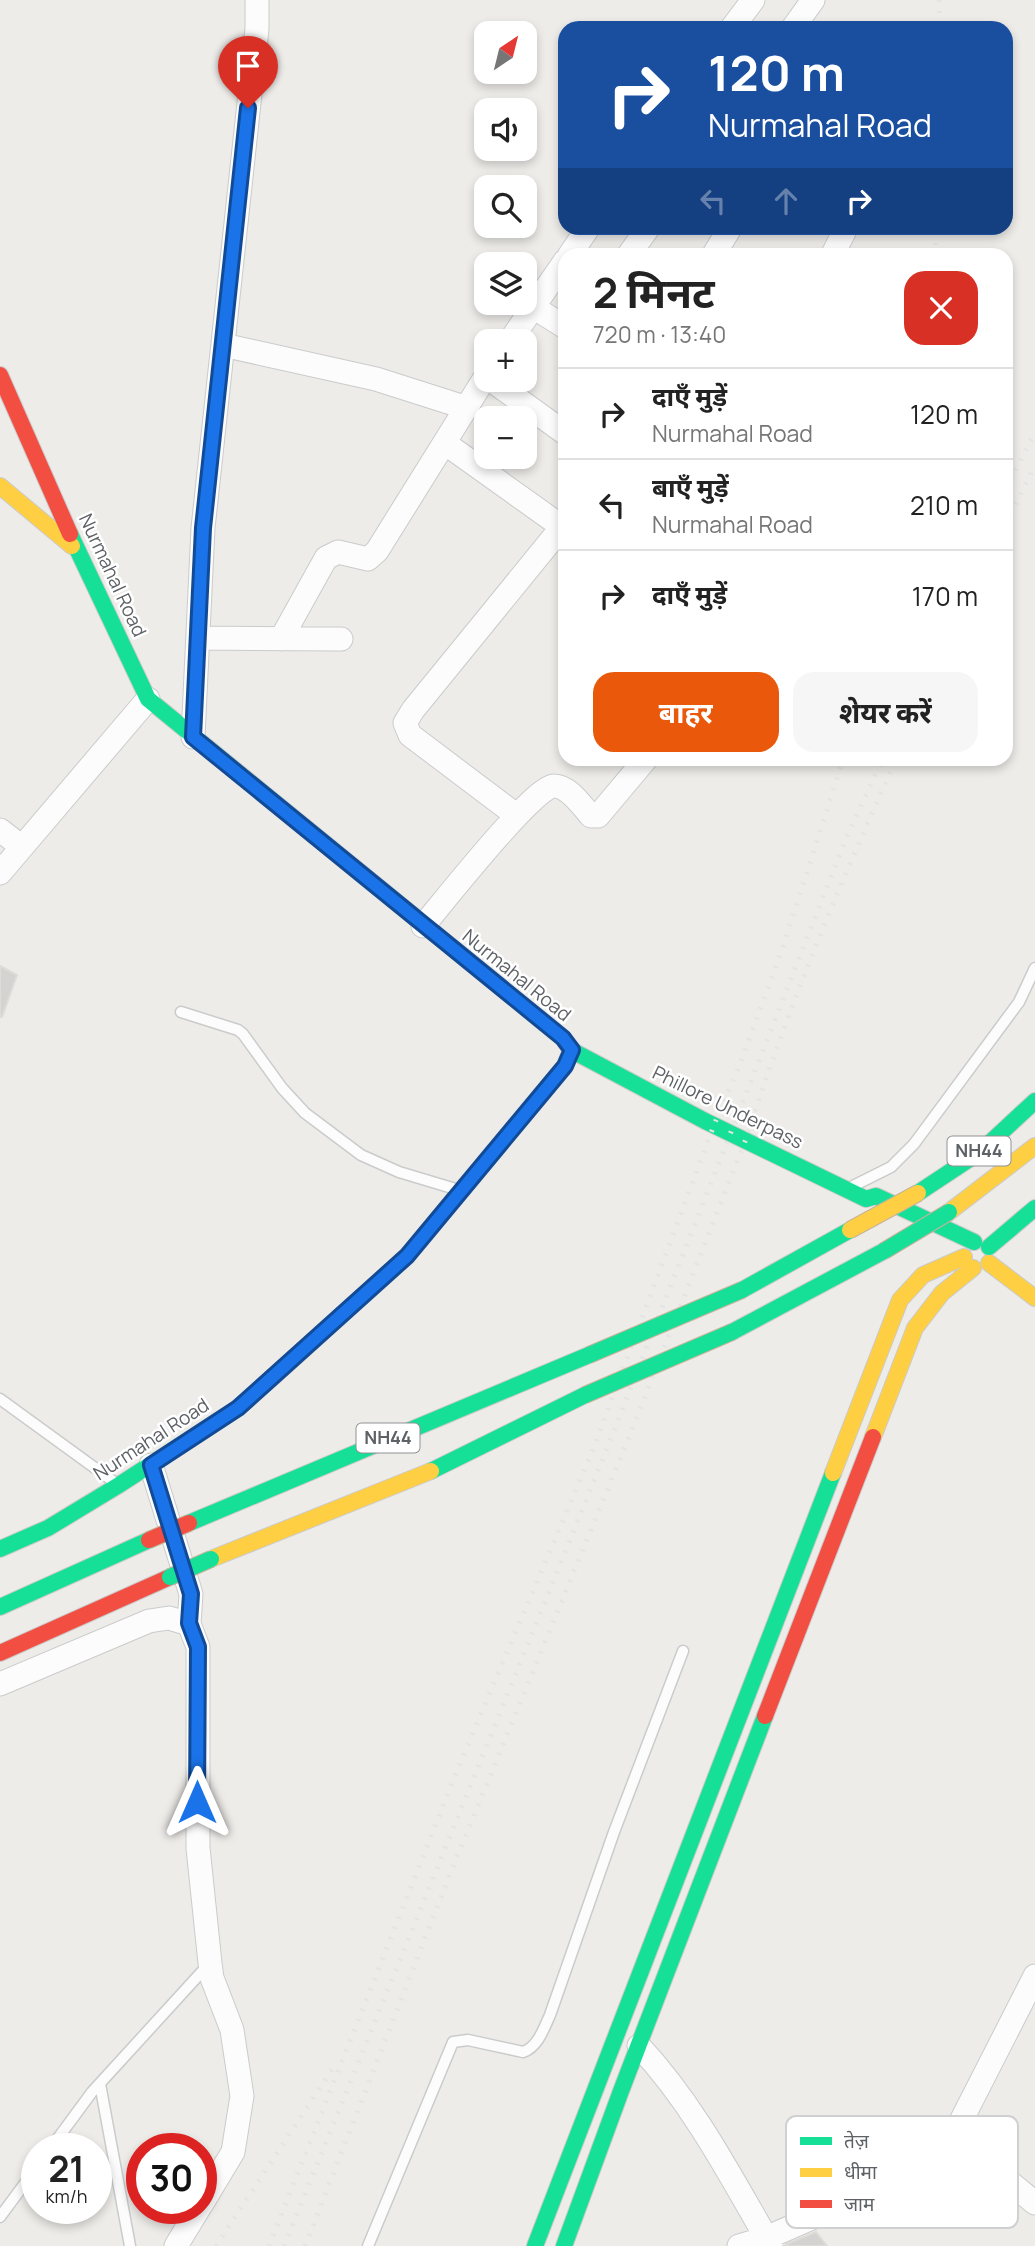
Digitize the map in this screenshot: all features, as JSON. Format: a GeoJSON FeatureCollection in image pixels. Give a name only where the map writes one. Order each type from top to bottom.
{"type":"FeatureCollection","features":[{"type":"Feature","properties":{"kind":"main road","name":"Nurmahal Road"},"geometry":{"type":"LineString","coordinates":[[0,375],[76,550],[148,699],[563,1038],[572,1050],[565,1066],[407,1256],[238,1408],[48,1528],[0,1549]]}},
{"type":"Feature","properties":{"kind":"main road"},"geometry":{"type":"LineString","coordinates":[[0,486],[76,550]]}},
{"type":"Feature","properties":{"kind":"main road","name":"Phillore Underpass"},"geometry":{"type":"LineString","coordinates":[[572,1050],[705,1121],[866,1199],[876,1196],[975,1256]]}},
{"type":"Feature","properties":{"kind":"main road"},"geometry":{"type":"LineString","coordinates":[[1030,1107],[1035,1095]]}},
{"type":"Feature","properties":{"kind":"main road","name":"NH44"},"geometry":{"type":"LineString","coordinates":[[0,1607],[149,1540],[742,1290],[941,1180],[1030,1107]]}},
{"type":"Feature","properties":{"kind":"main road","name":"NH44"},"geometry":{"type":"LineString","coordinates":[[0,1653],[211,1559],[438,1468],[585,1395],[732,1332],[884,1251],[949,1212],[1035,1146]]}},
{"type":"Feature","properties":{"kind":"main road","name":"Phillore Underpass"},"geometry":{"type":"LineString","coordinates":[[866,1199],[869,1210],[934,1242],[975,1256]]}},
{"type":"Feature","properties":{"kind":"main road"},"geometry":{"type":"LineString","coordinates":[[564,2246],[915,1328],[975,1256],[1035,1208]]}},
{"type":"Feature","properties":{"kind":"main road"},"geometry":{"type":"LineString","coordinates":[[975,1256],[1035,1298]]}},
{"type":"Feature","properties":{"kind":"main road"},"geometry":{"type":"LineString","coordinates":[[535,2246],[666,1900],[900,1300],[923,1275],[975,1256]]}},
{"type":"Feature","properties":{"kind":"street"},"geometry":{"type":"LineString","coordinates":[[193,737],[203,528],[257,29],[257,0]]}},
{"type":"Feature","properties":{"kind":"street"},"geometry":{"type":"LineString","coordinates":[[737,21],[753,0]]}},
{"type":"Feature","properties":{"kind":"street"},"geometry":{"type":"LineString","coordinates":[[798,21],[813,0]]}},
{"type":"Feature","properties":{"kind":"street"},"geometry":{"type":"LineString","coordinates":[[537,301],[558,271]]}},
{"type":"Feature","properties":{"kind":"street"},"geometry":{"type":"LineString","coordinates":[[537,310],[558,323]]}},
{"type":"Feature","properties":{"kind":"street"},"geometry":{"type":"LineString","coordinates":[[223,345],[376,379],[467,408]]}},
{"type":"Feature","properties":{"kind":"street"},"geometry":{"type":"LineString","coordinates":[[281,639],[326,558],[338,552],[363,559],[373,556],[476,392]]}},
{"type":"Feature","properties":{"kind":"street"},"geometry":{"type":"LineString","coordinates":[[509,392],[558,428]]}},
{"type":"Feature","properties":{"kind":"street"},"geometry":{"type":"LineString","coordinates":[[446,444],[558,524]]}},
{"type":"Feature","properties":{"kind":"street"},"geometry":{"type":"LineString","coordinates":[[516,815],[410,735],[405,723],[558,535]]}},
{"type":"Feature","properties":{"kind":"street"},"geometry":{"type":"LineString","coordinates":[[198,638],[341,639]]}},
{"type":"Feature","properties":{"kind":"street"},"geometry":{"type":"LineString","coordinates":[[0,873],[148,699]]}},
{"type":"Feature","properties":{"kind":"street"},"geometry":{"type":"LineString","coordinates":[[423,926],[536,795],[551,785],[559,786],[591,816],[598,816],[640,766]]}},
{"type":"Feature","properties":{"kind":"street"},"geometry":{"type":"LineString","coordinates":[[0,830],[22,846]]}},
{"type":"Feature","properties":{"kind":"street"},"geometry":{"type":"LineString","coordinates":[[151,1465],[191,1594],[189,1623],[198,1647],[198,1848],[212,1978],[232,2030],[242,2096],[233,2152],[217,2178]]}},
{"type":"Feature","properties":{"kind":"street"},"geometry":{"type":"LineString","coordinates":[[0,1684],[149,1621],[169,1618],[189,1623]]}},
{"type":"Feature","properties":{"kind":"street"},"geometry":{"type":"LineString","coordinates":[[964,2116],[1035,1976]]}},
{"type":"Feature","properties":{"kind":"street"},"geometry":{"type":"LineString","coordinates":[[639,2046],[660,2069],[709,2138],[769,2242]]}},
{"type":"Feature","properties":{"kind":"street"},"geometry":{"type":"LineString","coordinates":[[1018,2189],[1035,2203]]}},
{"type":"Feature","properties":{"kind":"street"},"geometry":{"type":"LineString","coordinates":[[176,2246],[189,2224]]}},
{"type":"Feature","properties":{"kind":"street"},"geometry":{"type":"LineString","coordinates":[[739,2246],[769,2242],[798,2228]]}},
{"type":"Feature","properties":{"kind":"lane"},"geometry":{"type":"LineString","coordinates":[[847,1189],[891,1167],[914,1144],[1019,1003],[1035,968]]}},
{"type":"Feature","properties":{"kind":"lane"},"geometry":{"type":"LineString","coordinates":[[181,1012],[243,1034],[282,1088],[305,1113],[361,1155],[399,1172],[461,1190]]}},
{"type":"Feature","properties":{"kind":"lane"},"geometry":{"type":"LineString","coordinates":[[0,1399],[119,1485]]}},
{"type":"Feature","properties":{"kind":"lane"},"geometry":{"type":"LineString","coordinates":[[368,2246],[453,2042],[468,2040],[523,2052],[530,2049],[542,2033],[683,1651]]}},
{"type":"Feature","properties":{"kind":"lane"},"geometry":{"type":"LineString","coordinates":[[62,2133],[100,2084],[210,1963]]}},
{"type":"Feature","properties":{"kind":"lane"},"geometry":{"type":"LineString","coordinates":[[100,2084],[130,2246]]}},
{"type":"Feature","properties":{"kind":"lane"},"geometry":{"type":"LineString","coordinates":[[0,2217],[21,2189]]}},
{"type":"Feature","properties":{"kind":"building"},"geometry":{"type":"Polygon","coordinates":[[[0,966],[17,975],[2,1017],[0,1017],[0,966]]]}},
{"type":"Feature","properties":{"kind":"building"},"geometry":{"type":"Polygon","coordinates":[[[816,2232],[827,2246],[785,2246],[786,2244],[816,2232]]]}},
{"type":"Feature","properties":{"kind":"railway"},"geometry":{"type":"LineString","coordinates":[[939,0],[940,21]]}},
{"type":"Feature","properties":{"kind":"railway"},"geometry":{"type":"LineString","coordinates":[[935,248],[936,235]]}},
{"type":"Feature","properties":{"kind":"railway"},"geometry":{"type":"LineString","coordinates":[[1013,476],[1035,431]]}},
{"type":"Feature","properties":{"kind":"railway"},"geometry":{"type":"LineString","coordinates":[[1013,510],[1035,465]]}},
{"type":"Feature","properties":{"kind":"railway"},"geometry":{"type":"LineString","coordinates":[[269,2246],[458,1768],[592,1452],[783,947],[841,766]]}},
{"type":"Feature","properties":{"kind":"railway"},"geometry":{"type":"LineString","coordinates":[[284,2246],[602,1461],[847,836],[879,766]]}},
{"type":"Feature","properties":{"kind":"railway"},"geometry":{"type":"LineString","coordinates":[[305,2246],[448,1879],[627,1442],[746,1139],[815,947],[893,766]]}},
{"type":"Feature","properties":{"kind":"railway"},"geometry":{"type":"LineString","coordinates":[[216,2246],[333,2068]]}},
{"type":"Feature","properties":{"kind":"traffic: fast"},"geometry":{"type":"LineString","coordinates":[[70,534],[148,699],[563,1038],[571,1050],[565,1066],[465,1186]]}},
{"type":"Feature","properties":{"kind":"traffic: fast"},"geometry":{"type":"LineString","coordinates":[[571,1050],[705,1121],[866,1199],[876,1196],[974,1242]]}},
{"type":"Feature","properties":{"kind":"traffic: fast"},"geometry":{"type":"LineString","coordinates":[[918,1193],[980,1152],[1035,1101]]}},
{"type":"Feature","properties":{"kind":"traffic: fast"},"geometry":{"type":"LineString","coordinates":[[989,1247],[1035,1208]]}},
{"type":"Feature","properties":{"kind":"traffic: fast"},"geometry":{"type":"LineString","coordinates":[[884,1251],[949,1212]]}},
{"type":"Feature","properties":{"kind":"traffic: fast"},"geometry":{"type":"LineString","coordinates":[[742,1290],[850,1230]]}},
{"type":"Feature","properties":{"kind":"traffic: fast"},"geometry":{"type":"LineString","coordinates":[[732,1332],[884,1251]]}},
{"type":"Feature","properties":{"kind":"traffic: fast"},"geometry":{"type":"LineString","coordinates":[[589,1355],[742,1290]]}},
{"type":"Feature","properties":{"kind":"traffic: fast"},"geometry":{"type":"LineString","coordinates":[[585,1395],[732,1332]]}},
{"type":"Feature","properties":{"kind":"traffic: fast"},"geometry":{"type":"LineString","coordinates":[[189,1523],[589,1355]]}},
{"type":"Feature","properties":{"kind":"traffic: fast"},"geometry":{"type":"LineString","coordinates":[[0,1549],[48,1528],[119,1485],[238,1408],[274,1376]]}},
{"type":"Feature","properties":{"kind":"traffic: fast"},"geometry":{"type":"LineString","coordinates":[[431,1471],[585,1395]]}},
{"type":"Feature","properties":{"kind":"traffic: fast"},"geometry":{"type":"LineString","coordinates":[[535,2246],[833,1473]]}},
{"type":"Feature","properties":{"kind":"traffic: fast"},"geometry":{"type":"LineString","coordinates":[[0,1607],[149,1540]]}},
{"type":"Feature","properties":{"kind":"traffic: fast"},"geometry":{"type":"LineString","coordinates":[[170,1577],[211,1559]]}},
{"type":"Feature","properties":{"kind":"traffic: fast"},"geometry":{"type":"LineString","coordinates":[[564,2246],[765,1716]]}},
{"type":"Feature","properties":{"kind":"traffic: slow"},"geometry":{"type":"LineString","coordinates":[[0,486],[72,546]]}},
{"type":"Feature","properties":{"kind":"traffic: slow"},"geometry":{"type":"LineString","coordinates":[[949,1212],[1035,1146]]}},
{"type":"Feature","properties":{"kind":"traffic: slow"},"geometry":{"type":"LineString","coordinates":[[274,1376],[407,1256],[465,1186]]}},
{"type":"Feature","properties":{"kind":"traffic: slow"},"geometry":{"type":"LineString","coordinates":[[850,1230],[918,1193]]}},
{"type":"Feature","properties":{"kind":"traffic: slow"},"geometry":{"type":"LineString","coordinates":[[833,1473],[900,1300],[923,1275],[964,1257]]}},
{"type":"Feature","properties":{"kind":"traffic: slow"},"geometry":{"type":"LineString","coordinates":[[989,1263],[1035,1298]]}},
{"type":"Feature","properties":{"kind":"traffic: slow"},"geometry":{"type":"LineString","coordinates":[[873,1437],[915,1328],[942,1293],[973,1268]]}},
{"type":"Feature","properties":{"kind":"traffic: slow"},"geometry":{"type":"LineString","coordinates":[[211,1559],[431,1471]]}},
{"type":"Feature","properties":{"kind":"traffic: jam"},"geometry":{"type":"LineString","coordinates":[[0,375],[70,534]]}},
{"type":"Feature","properties":{"kind":"traffic: jam"},"geometry":{"type":"LineString","coordinates":[[765,1716],[873,1437]]}},
{"type":"Feature","properties":{"kind":"traffic: jam"},"geometry":{"type":"LineString","coordinates":[[149,1540],[189,1523]]}},
{"type":"Feature","properties":{"kind":"traffic: jam"},"geometry":{"type":"LineString","coordinates":[[0,1653],[170,1577]]}},
{"type":"Feature","properties":{"kind":"route"},"geometry":{"type":"LineString","coordinates":[[197,1802],[198,1647],[189,1623],[191,1594],[151,1465],[238,1408],[407,1256],[565,1066],[572,1050],[563,1038],[193,737],[203,528],[248,108]]}}]}
